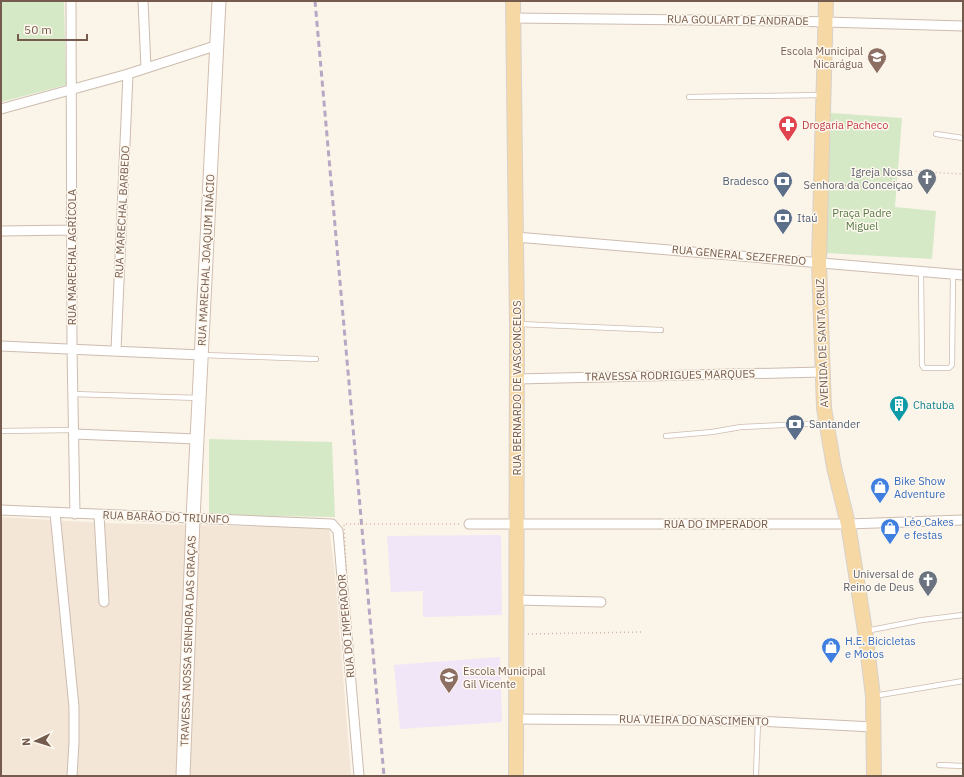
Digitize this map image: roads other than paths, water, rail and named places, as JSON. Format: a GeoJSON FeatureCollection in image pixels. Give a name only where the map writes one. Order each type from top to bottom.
{"type":"FeatureCollection","features":[{"type":"Feature","properties":{"kind":"main road","name":"RUA BERNARDO DE VASCONCELOS"},"geometry":{"type":"LineString","coordinates":[[513,1],[512,18],[517,324],[516,776]]}},
{"type":"Feature","properties":{"kind":"main road","name":"AVENIDA DE SANTA CRUZ"},"geometry":{"type":"LineString","coordinates":[[826,1],[819,262],[822,372],[826,423],[834,467],[848,524],[865,631],[873,696],[874,776]]}},
{"type":"Feature","properties":{"kind":"street","name":"RUA MARECHAL AGRÍCOLA"},"geometry":{"type":"LineString","coordinates":[[71,1],[72,349],[75,514]]}},
{"type":"Feature","properties":{"kind":"street"},"geometry":{"type":"LineString","coordinates":[[144,1],[146,68]]}},
{"type":"Feature","properties":{"kind":"street","name":"RUA MARECHAL JOAQUIM INÁCIO"},"geometry":{"type":"LineString","coordinates":[[193,519],[218,45],[219,1]]}},
{"type":"Feature","properties":{"kind":"street","name":"RUA GOULART DE ANDRADE"},"geometry":{"type":"LineString","coordinates":[[512,18],[826,22],[963,26]]}},
{"type":"Feature","properties":{"kind":"street"},"geometry":{"type":"LineString","coordinates":[[1,109],[128,74],[218,45]]}},
{"type":"Feature","properties":{"kind":"street","name":"RUA MARECHAL BARBEDO"},"geometry":{"type":"LineString","coordinates":[[116,350],[128,74]]}},
{"type":"Feature","properties":{"kind":"street"},"geometry":{"type":"LineString","coordinates":[[1,231],[72,230]]}},
{"type":"Feature","properties":{"kind":"street","name":"RUA GENERAL SEZEFREDO"},"geometry":{"type":"LineString","coordinates":[[516,237],[963,275]]}},
{"type":"Feature","properties":{"kind":"street"},"geometry":{"type":"LineString","coordinates":[[1,346],[201,354]]}},
{"type":"Feature","properties":{"kind":"street","name":"TRAVESSA RODRIGUES MARQUES"},"geometry":{"type":"LineString","coordinates":[[517,379],[822,372]]}},
{"type":"Feature","properties":{"kind":"street"},"geometry":{"type":"LineString","coordinates":[[74,432],[197,439]]}},
{"type":"Feature","properties":{"kind":"street","name":"RUA BARÃO DO TRIUNFO"},"geometry":{"type":"LineString","coordinates":[[1,510],[332,524]]}},
{"type":"Feature","properties":{"kind":"street"},"geometry":{"type":"LineString","coordinates":[[55,513],[74,707],[72,776]]}},
{"type":"Feature","properties":{"kind":"street"},"geometry":{"type":"LineString","coordinates":[[99,514],[104,602]]}},
{"type":"Feature","properties":{"kind":"street","name":"TRAVESSA NOSSA SENHORA DAS GRAÇAS"},"geometry":{"type":"LineString","coordinates":[[184,770],[193,519]]}},
{"type":"Feature","properties":{"kind":"street","name":"RUA DO IMPERADOR"},"geometry":{"type":"LineString","coordinates":[[465,524],[848,524],[963,520]]}},
{"type":"Feature","properties":{"kind":"street","name":"RUA DO IMPERADOR"},"geometry":{"type":"LineString","coordinates":[[332,524],[338,531],[359,776]]}},
{"type":"Feature","properties":{"kind":"street"},"geometry":{"type":"LineString","coordinates":[[516,600],[601,602]]}},
{"type":"Feature","properties":{"kind":"street","name":"RUA VIEIRA DO NASCIMENTO"},"geometry":{"type":"LineString","coordinates":[[516,723],[758,721],[873,726]]}},
{"type":"Feature","properties":{"kind":"lane"},"geometry":{"type":"LineString","coordinates":[[689,97],[824,95]]}},
{"type":"Feature","properties":{"kind":"lane"},"geometry":{"type":"LineString","coordinates":[[936,134],[963,138]]}},
{"type":"Feature","properties":{"kind":"lane"},"geometry":{"type":"LineString","coordinates":[[921,272],[922,365],[924,368],[932,369],[949,368],[952,366],[953,274]]}},
{"type":"Feature","properties":{"kind":"lane"},"geometry":{"type":"LineString","coordinates":[[517,324],[661,330]]}},
{"type":"Feature","properties":{"kind":"lane"},"geometry":{"type":"LineString","coordinates":[[201,354],[316,358]]}},
{"type":"Feature","properties":{"kind":"lane"},"geometry":{"type":"LineString","coordinates":[[73,394],[199,398]]}},
{"type":"Feature","properties":{"kind":"lane"},"geometry":{"type":"LineString","coordinates":[[666,436],[712,432],[741,427],[826,423]]}},
{"type":"Feature","properties":{"kind":"lane"},"geometry":{"type":"LineString","coordinates":[[1,431],[74,432]]}},
{"type":"Feature","properties":{"kind":"lane"},"geometry":{"type":"LineString","coordinates":[[865,631],[922,620],[963,615]]}},
{"type":"Feature","properties":{"kind":"lane"},"geometry":{"type":"LineString","coordinates":[[873,696],[963,681]]}},
{"type":"Feature","properties":{"kind":"lane"},"geometry":{"type":"LineString","coordinates":[[756,776],[758,721]]}},
{"type":"Feature","properties":{"kind":"lane"},"geometry":{"type":"LineString","coordinates":[[939,765],[963,766]]}},
{"type":"Feature","properties":{"kind":"railway"},"geometry":{"type":"LineString","coordinates":[[315,1],[384,776]]}},
{"type":"Feature","properties":{"kind":"place","name":"Escola Municipal Nicarágua"},"geometry":{"type":"Point","coordinates":[877,74]}},
{"type":"Feature","properties":{"kind":"place","name":"Drogaria Pacheco"},"geometry":{"type":"Point","coordinates":[788,142]}},
{"type":"Feature","properties":{"kind":"place","name":"Igreja Nossa Senhora da Conceiçao"},"geometry":{"type":"Point","coordinates":[927,195]}},
{"type":"Feature","properties":{"kind":"place","name":"Bradesco"},"geometry":{"type":"Point","coordinates":[783,198]}},
{"type":"Feature","properties":{"kind":"place","name":"Itaú"},"geometry":{"type":"Point","coordinates":[783,235]}},
{"type":"Feature","properties":{"kind":"place","name":"Chatuba"},"geometry":{"type":"Point","coordinates":[899,422]}},
{"type":"Feature","properties":{"kind":"place","name":"Santander"},"geometry":{"type":"Point","coordinates":[795,441]}},
{"type":"Feature","properties":{"kind":"place","name":"Bike Show Adventure"},"geometry":{"type":"Point","coordinates":[880,504]}},
{"type":"Feature","properties":{"kind":"place","name":"Léo Cakes e festas"},"geometry":{"type":"Point","coordinates":[890,545]}},
{"type":"Feature","properties":{"kind":"place","name":"Universal de Reino de Deus"},"geometry":{"type":"Point","coordinates":[928,597]}},
{"type":"Feature","properties":{"kind":"place","name":"H.E. Bicicletas e Motos"},"geometry":{"type":"Point","coordinates":[831,664]}},
{"type":"Feature","properties":{"kind":"place","name":"Escola Municipal Gil Vicente"},"geometry":{"type":"Point","coordinates":[449,694]}},
{"type":"Feature","properties":{"kind":"park label","name":"Praça Padre Miguel"},"geometry":{"type":"Point","coordinates":[862,219]}}]}
